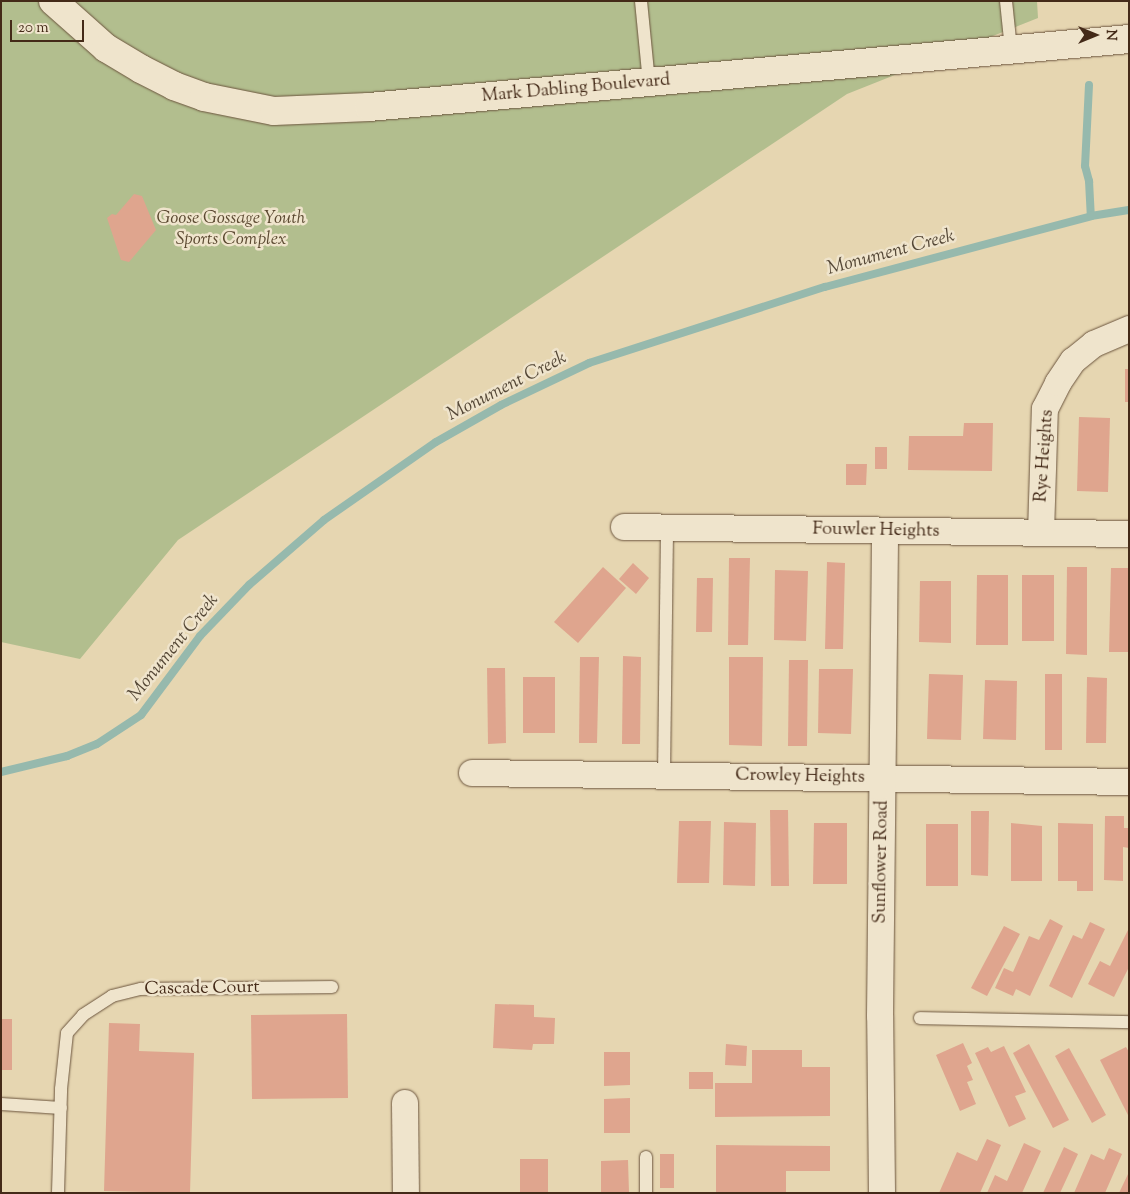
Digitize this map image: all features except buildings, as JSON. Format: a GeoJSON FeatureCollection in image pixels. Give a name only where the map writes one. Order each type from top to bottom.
{"type":"FeatureCollection","features":[{"type":"Feature","properties":{"kind":"street","name":"Mark Dabling Boulevard"},"geometry":{"type":"LineString","coordinates":[[54,1],[106,48],[166,82],[204,97],[274,110],[369,107],[1129,39]]}},
{"type":"Feature","properties":{"kind":"street","name":"Rye Heights"},"geometry":{"type":"LineString","coordinates":[[1041,533],[1045,409],[1058,383],[1073,361],[1094,344],[1129,329]]}},
{"type":"Feature","properties":{"kind":"street","name":"Fouwler Heights"},"geometry":{"type":"LineString","coordinates":[[624,527],[1129,534]]}},
{"type":"Feature","properties":{"kind":"street","name":"Sunflower Road"},"geometry":{"type":"LineString","coordinates":[[882,1193],[880,1016],[885,531]]}},
{"type":"Feature","properties":{"kind":"street","name":"Crowley Heights"},"geometry":{"type":"LineString","coordinates":[[472,773],[1129,782]]}},
{"type":"Feature","properties":{"kind":"street"},"geometry":{"type":"LineString","coordinates":[[405,1103],[406,1193]]}},
{"type":"Feature","properties":{"kind":"lane"},"geometry":{"type":"LineString","coordinates":[[641,1],[649,82]]}},
{"type":"Feature","properties":{"kind":"lane"},"geometry":{"type":"LineString","coordinates":[[1006,1],[1011,49]]}},
{"type":"Feature","properties":{"kind":"lane"},"geometry":{"type":"LineString","coordinates":[[664,776],[667,528]]}},
{"type":"Feature","properties":{"kind":"lane","name":"Cascade Court"},"geometry":{"type":"LineString","coordinates":[[58,1193],[61,1108],[67,1034],[83,1014],[112,996],[141,988],[332,987]]}},
{"type":"Feature","properties":{"kind":"lane"},"geometry":{"type":"LineString","coordinates":[[920,1018],[1129,1022]]}},
{"type":"Feature","properties":{"kind":"lane"},"geometry":{"type":"LineString","coordinates":[[1,1104],[61,1108]]}},
{"type":"Feature","properties":{"kind":"lane"},"geometry":{"type":"LineString","coordinates":[[646,1157],[646,1193]]}},
{"type":"Feature","properties":{"kind":"green space","name":"Goose Gossage Youth Sports Complex"},"geometry":{"type":"Polygon","coordinates":[[[1,1],[1037,1],[1038,18],[847,94],[178,540],[80,659],[1,642],[1,1]]]}},
{"type":"Feature","properties":{"kind":"waterway"},"geometry":{"type":"LineString","coordinates":[[1089,85],[1085,166],[1089,181],[1091,216]]}},
{"type":"Feature","properties":{"kind":"waterway","name":"Monument Creek"},"geometry":{"type":"LineString","coordinates":[[1,772],[67,756],[97,744],[141,715],[200,636],[249,585],[324,520],[436,442],[501,405],[589,363],[825,287],[1091,216],[1129,210]]}}]}
